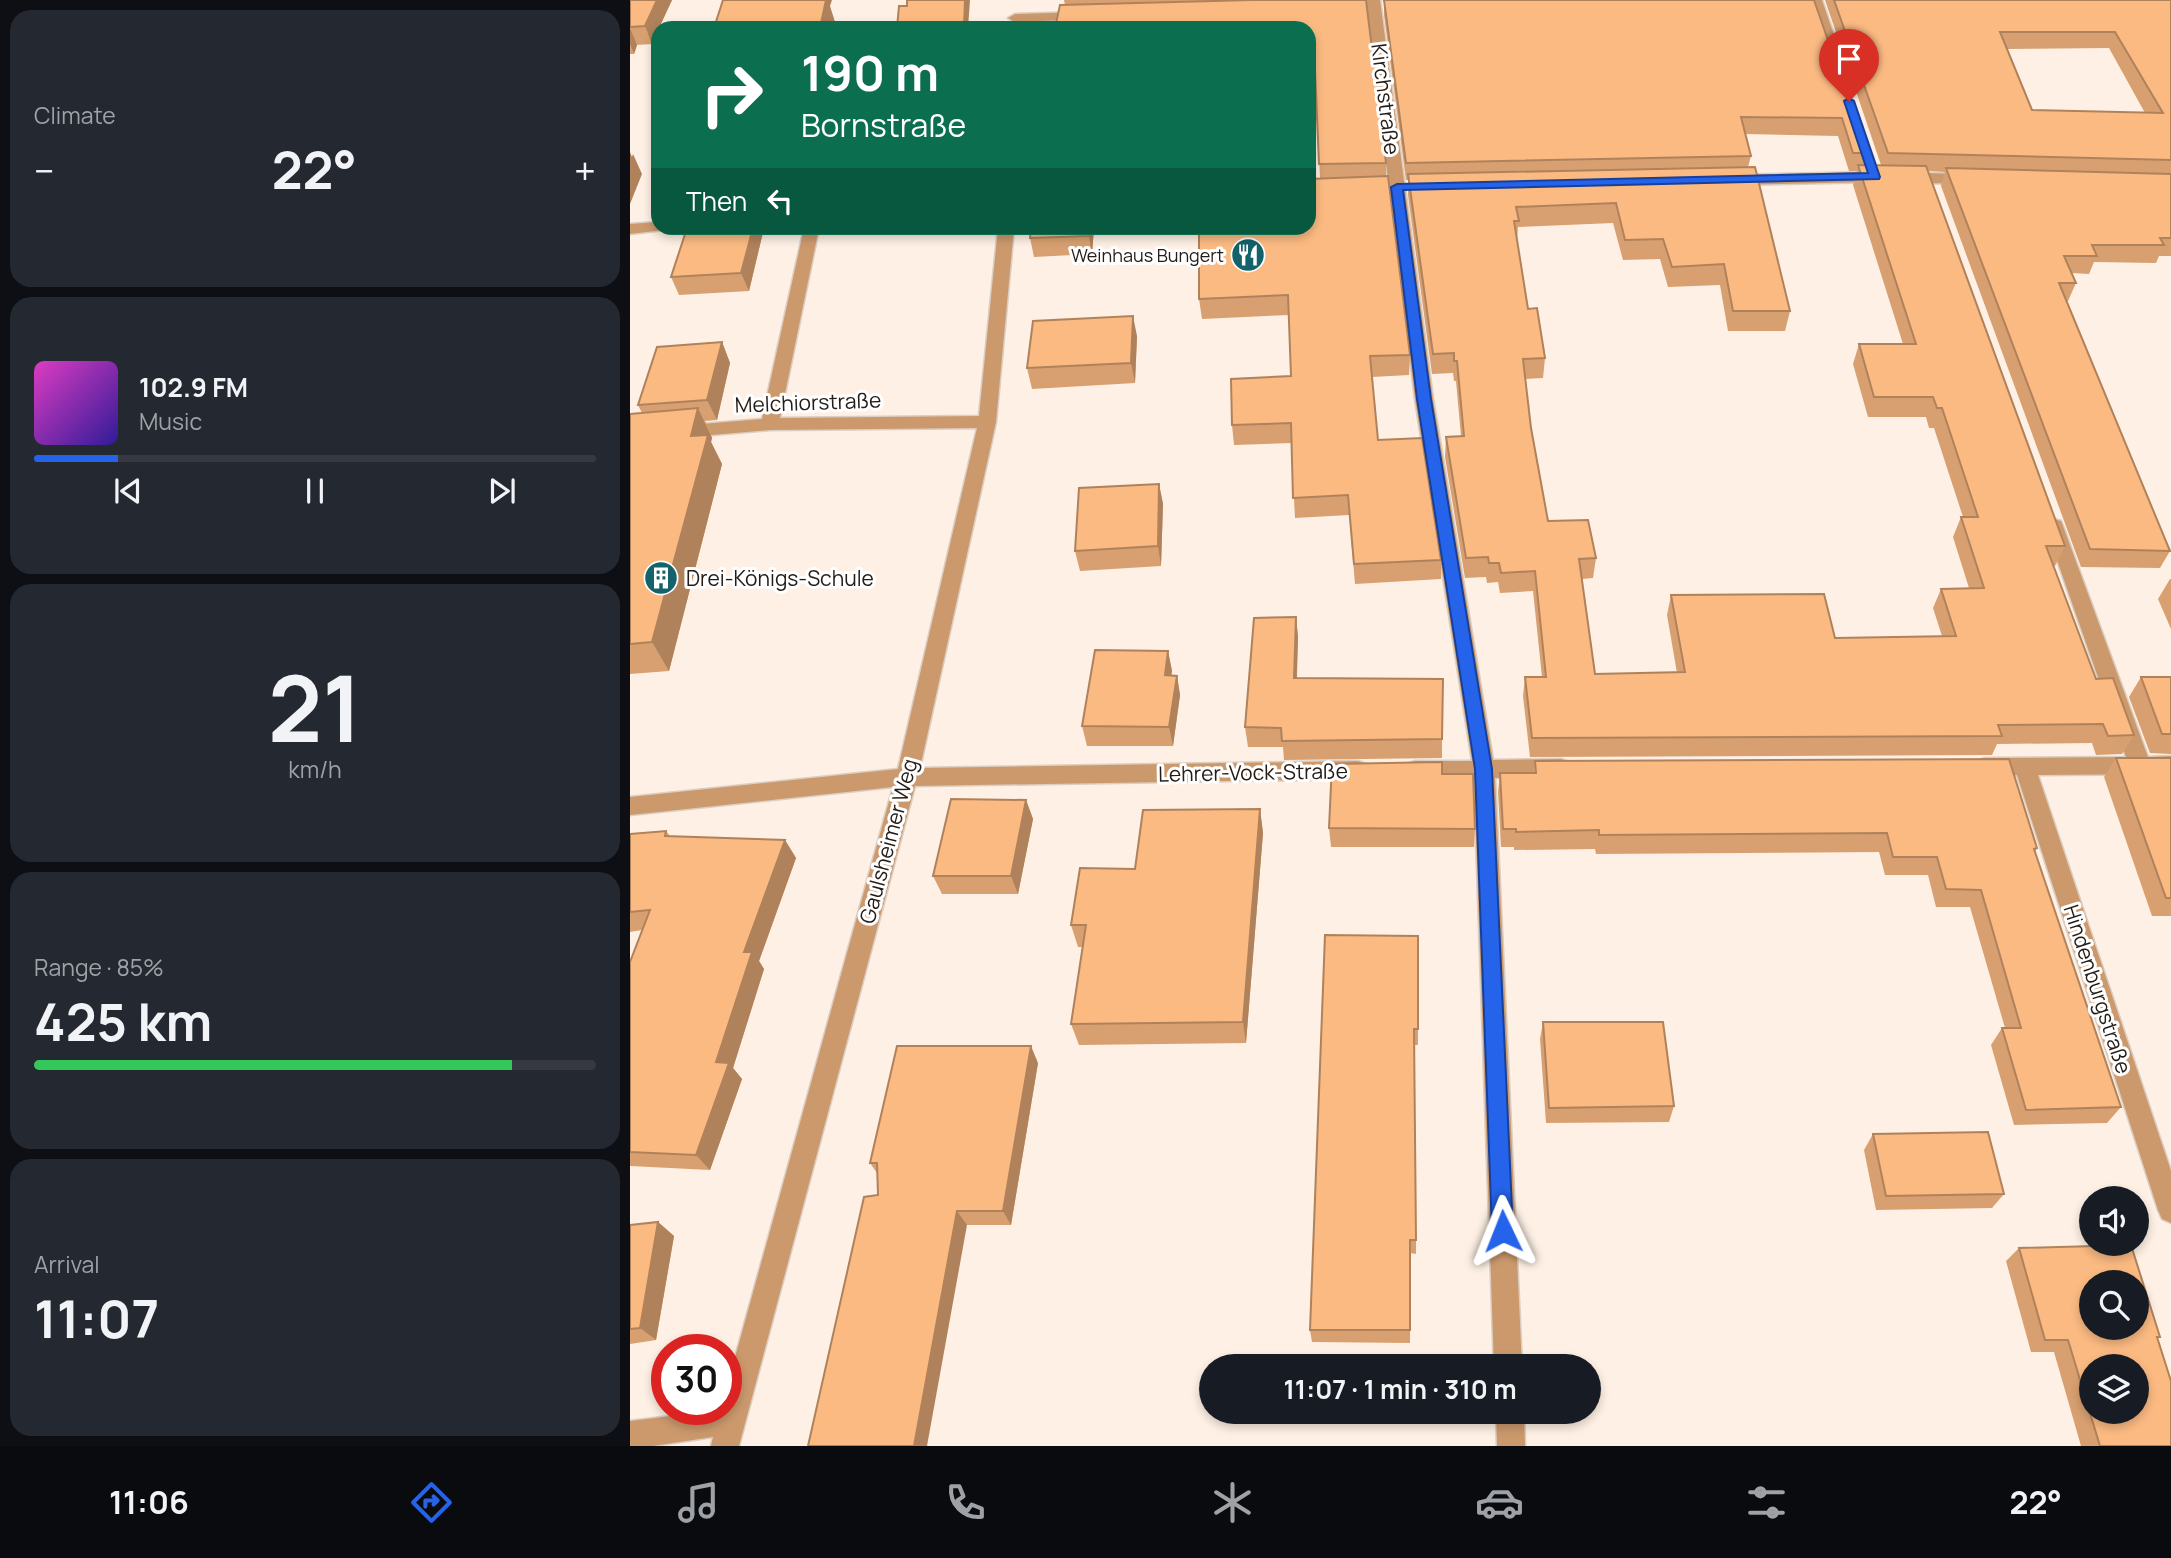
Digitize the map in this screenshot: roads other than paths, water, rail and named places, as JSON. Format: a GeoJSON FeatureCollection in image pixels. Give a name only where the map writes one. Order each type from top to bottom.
{"type":"FeatureCollection","features":[{"type":"Feature","properties":{"kind":"street"},"geometry":{"type":"LineString","coordinates":[[1015,21],[1018,0]]}},
{"type":"Feature","properties":{"kind":"street"},"geometry":{"type":"LineString","coordinates":[[1815,0],[1853,114]]}},
{"type":"Feature","properties":{"kind":"street","name":"Kirchstraße"},"geometry":{"type":"LineString","coordinates":[[1374,6],[1424,399],[1484,769],[1507,1354]]}},
{"type":"Feature","properties":{"kind":"street"},"geometry":{"type":"LineString","coordinates":[[1039,21],[1098,16]]}},
{"type":"Feature","properties":{"kind":"street"},"geometry":{"type":"LineString","coordinates":[[1711,180],[1873,170],[1930,185],[1982,180]]}},
{"type":"Feature","properties":{"kind":"street"},"geometry":{"type":"LineString","coordinates":[[630,229],[651,228]]}},
{"type":"Feature","properties":{"kind":"street"},"geometry":{"type":"LineString","coordinates":[[770,424],[810,235]]}},
{"type":"Feature","properties":{"kind":"street","name":"Gaulsheimer Weg"},"geometry":{"type":"LineString","coordinates":[[728,1433],[906,777],[987,422],[1005,235]]}},
{"type":"Feature","properties":{"kind":"street","name":"Melchiorstraße"},"geometry":{"type":"LineString","coordinates":[[630,436],[770,424],[987,422]]}},
{"type":"Feature","properties":{"kind":"street"},"geometry":{"type":"LineString","coordinates":[[2046,504],[2140,765]]}},
{"type":"Feature","properties":{"kind":"street"},"geometry":{"type":"LineString","coordinates":[[1970,767],[2171,765]]}},
{"type":"Feature","properties":{"kind":"street","name":"Hindenburgstraße"},"geometry":{"type":"LineString","coordinates":[[2025,767],[2171,1210]]}},
{"type":"Feature","properties":{"kind":"street","name":"Lehrer-Vock-Straße"},"geometry":{"type":"LineString","coordinates":[[630,806],[906,777],[1581,768]]}},
{"type":"Feature","properties":{"kind":"street"},"geometry":{"type":"LineString","coordinates":[[1510,1424],[1511,1446]]}},
{"type":"Feature","properties":{"kind":"street"},"geometry":{"type":"LineString","coordinates":[[630,1435],[728,1433]]}},
{"type":"Feature","properties":{"kind":"place","name":"Weinhaus Bungert"},"geometry":{"type":"Point","coordinates":[1248,255]}},
{"type":"Feature","properties":{"kind":"place","name":"Drei-Königs-Schule"},"geometry":{"type":"Point","coordinates":[661,578]}}]}
